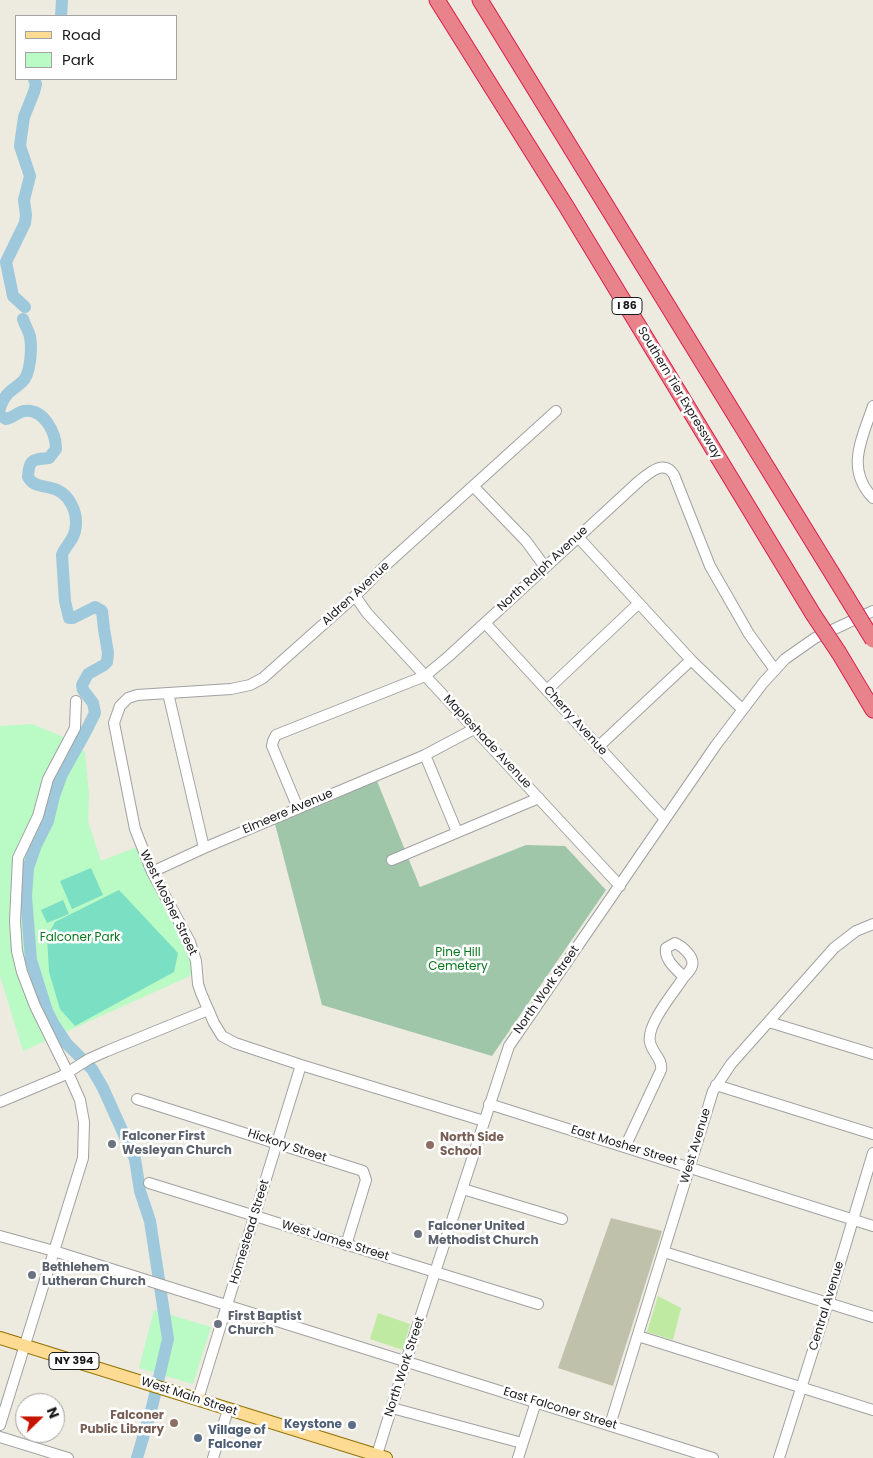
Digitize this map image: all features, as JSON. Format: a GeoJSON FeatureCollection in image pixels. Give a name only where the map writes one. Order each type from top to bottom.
{"type":"FeatureCollection","features":[{"type":"Feature","properties":{"kind":"highway","name":"Southern Tier Expressway"},"geometry":{"type":"LineString","coordinates":[[437,0],[571,214],[873,710]]}},
{"type":"Feature","properties":{"kind":"highway","name":"I 86"},"geometry":{"type":"LineString","coordinates":[[480,0],[873,640]]}},
{"type":"Feature","properties":{"kind":"main road","name":"West Main Street"},"geometry":{"type":"LineString","coordinates":[[0,1338],[166,1388],[228,1410],[380,1457]]}},
{"type":"Feature","properties":{"kind":"street"},"geometry":{"type":"LineString","coordinates":[[873,406],[858,450],[857,463],[858,474],[863,485],[873,498]]}},
{"type":"Feature","properties":{"kind":"street","name":"Aldren Avenue"},"geometry":{"type":"LineString","coordinates":[[122,703],[128,698],[137,695],[231,689],[250,685],[270,672],[556,411]]}},
{"type":"Feature","properties":{"kind":"street","name":"North Ralph Avenue"},"geometry":{"type":"LineString","coordinates":[[298,808],[272,746],[276,736],[425,676],[638,482],[654,470],[664,467],[674,475],[701,543],[720,584],[749,634],[775,670]]}},
{"type":"Feature","properties":{"kind":"street"},"geometry":{"type":"LineString","coordinates":[[472,486],[526,541],[545,567]]}},
{"type":"Feature","properties":{"kind":"street"},"geometry":{"type":"LineString","coordinates":[[578,537],[692,660],[742,709]]}},
{"type":"Feature","properties":{"kind":"street","name":"Mapleshade Avenue"},"geometry":{"type":"LineString","coordinates":[[355,596],[367,613],[620,886]]}},
{"type":"Feature","properties":{"kind":"street"},"geometry":{"type":"LineString","coordinates":[[547,690],[639,603]]}},
{"type":"Feature","properties":{"kind":"street","name":"North Work Street"},"geometry":{"type":"LineString","coordinates":[[380,1457],[406,1361],[509,1046],[742,709],[775,670],[815,638],[873,611]]}},
{"type":"Feature","properties":{"kind":"street","name":"Cherry Avenue"},"geometry":{"type":"LineString","coordinates":[[485,623],[665,819]]}},
{"type":"Feature","properties":{"kind":"street"},"geometry":{"type":"LineString","coordinates":[[598,747],[692,660]]}},
{"type":"Feature","properties":{"kind":"street"},"geometry":{"type":"LineString","coordinates":[[168,693],[204,848]]}},
{"type":"Feature","properties":{"kind":"street"},"geometry":{"type":"LineString","coordinates":[[0,1425],[83,1158],[83,1112],[68,1073],[34,1006],[17,951],[15,921],[18,858],[38,816],[48,779],[75,728],[76,701]]}},
{"type":"Feature","properties":{"kind":"street","name":"West Mosher Street"},"geometry":{"type":"LineString","coordinates":[[122,703],[115,716],[114,730],[138,838],[152,872],[190,942],[196,961],[198,984],[218,1031],[228,1040],[301,1065],[484,1121]]}},
{"type":"Feature","properties":{"kind":"street","name":"Elmeere Avenue"},"geometry":{"type":"LineString","coordinates":[[152,872],[204,848],[425,755],[474,729]]}},
{"type":"Feature","properties":{"kind":"street"},"geometry":{"type":"LineString","coordinates":[[425,755],[458,832]]}},
{"type":"Feature","properties":{"kind":"street"},"geometry":{"type":"LineString","coordinates":[[392,860],[539,798]]}},
{"type":"Feature","properties":{"kind":"street","name":"West Avenue"},"geometry":{"type":"LineString","coordinates":[[610,1425],[716,1085],[731,1064],[834,948],[862,928],[873,924]]}},
{"type":"Feature","properties":{"kind":"street"},"geometry":{"type":"LineString","coordinates":[[625,1147],[661,1070],[662,1065],[650,1044],[651,1030],[684,977]]}},
{"type":"Feature","properties":{"kind":"street"},"geometry":{"type":"LineString","coordinates":[[0,1102],[68,1073],[89,1060],[208,1010]]}},
{"type":"Feature","properties":{"kind":"street"},"geometry":{"type":"LineString","coordinates":[[769,1022],[873,1054]]}},
{"type":"Feature","properties":{"kind":"street","name":"Homestead Street"},"geometry":{"type":"LineString","coordinates":[[198,1399],[301,1065]]}},
{"type":"Feature","properties":{"kind":"street"},"geometry":{"type":"LineString","coordinates":[[716,1085],[873,1134]]}},
{"type":"Feature","properties":{"kind":"street","name":"Hickory Street"},"geometry":{"type":"LineString","coordinates":[[137,1099],[360,1169],[365,1174],[366,1180],[346,1245]]}},
{"type":"Feature","properties":{"kind":"street","name":"East Mosher Street"},"geometry":{"type":"LineString","coordinates":[[489,1104],[873,1226]]}},
{"type":"Feature","properties":{"kind":"street","name":"Central Avenue"},"geometry":{"type":"LineString","coordinates":[[779,1458],[873,1153]]}},
{"type":"Feature","properties":{"kind":"street","name":"West James Street"},"geometry":{"type":"LineString","coordinates":[[149,1183],[538,1304]]}},
{"type":"Feature","properties":{"kind":"street"},"geometry":{"type":"LineString","coordinates":[[463,1189],[562,1219]]}},
{"type":"Feature","properties":{"kind":"street","name":"East Falconer Street"},"geometry":{"type":"LineString","coordinates":[[0,1236],[54,1251],[713,1458]]}},
{"type":"Feature","properties":{"kind":"street"},"geometry":{"type":"LineString","coordinates":[[664,1252],[873,1317]]}},
{"type":"Feature","properties":{"kind":"street"},"geometry":{"type":"LineString","coordinates":[[638,1336],[873,1410]]}},
{"type":"Feature","properties":{"kind":"street"},"geometry":{"type":"LineString","coordinates":[[518,1458],[536,1402]]}},
{"type":"Feature","properties":{"kind":"street"},"geometry":{"type":"LineString","coordinates":[[392,1408],[522,1443]]}},
{"type":"Feature","properties":{"kind":"street"},"geometry":{"type":"LineString","coordinates":[[213,1458],[228,1410]]}},
{"type":"Feature","properties":{"kind":"street"},"geometry":{"type":"LineString","coordinates":[[0,1437],[68,1458]]}},
{"type":"Feature","properties":{"kind":"shaded area"},"geometry":{"type":"Polygon","coordinates":[[[611,1218],[662,1231],[613,1386],[558,1368],[611,1218]]]}},
{"type":"Feature","properties":{"kind":"green space","name":"Falconer Park"},"geometry":{"type":"Polygon","coordinates":[[[32,724],[66,738],[85,752],[89,795],[88,821],[101,861],[137,847],[187,947],[193,969],[190,976],[23,1051],[0,976],[0,726],[32,724]]]}},
{"type":"Feature","properties":{"kind":"green space","name":"Pine Hill Cemetery"},"geometry":{"type":"Polygon","coordinates":[[[377,781],[420,887],[526,845],[565,846],[606,890],[492,1056],[322,1005],[275,824],[377,781]]]}},
{"type":"Feature","properties":{"kind":"green space"},"geometry":{"type":"Polygon","coordinates":[[[91,868],[103,895],[72,909],[60,881],[91,868]]]}},
{"type":"Feature","properties":{"kind":"green space"},"geometry":{"type":"Polygon","coordinates":[[[119,890],[178,953],[174,972],[75,1026],[60,1009],[49,972],[47,937],[55,922],[119,890]]]}},
{"type":"Feature","properties":{"kind":"green space"},"geometry":{"type":"Polygon","coordinates":[[[63,900],[69,914],[47,923],[41,910],[63,900]]]}},
{"type":"Feature","properties":{"kind":"green space"},"geometry":{"type":"Polygon","coordinates":[[[658,1296],[681,1308],[673,1340],[647,1332],[658,1296]]]}},
{"type":"Feature","properties":{"kind":"green space"},"geometry":{"type":"Polygon","coordinates":[[[154,1310],[211,1327],[193,1384],[139,1368],[154,1310]]]}},
{"type":"Feature","properties":{"kind":"green space"},"geometry":{"type":"Polygon","coordinates":[[[378,1313],[410,1324],[403,1350],[370,1339],[378,1313]]]}},
{"type":"Feature","properties":{"kind":"waterway"},"geometry":{"type":"LineString","coordinates":[[61,15],[62,0]]}},
{"type":"Feature","properties":{"kind":"waterway"},"geometry":{"type":"LineString","coordinates":[[25,307],[13,296],[6,262],[25,223],[24,200],[30,176],[20,146],[24,117],[36,84],[34,80]]}},
{"type":"Feature","properties":{"kind":"waterway"},"geometry":{"type":"LineString","coordinates":[[0,408],[9,392],[25,378],[29,367],[31,342],[23,319]]}},
{"type":"Feature","properties":{"kind":"waterway"},"geometry":{"type":"LineString","coordinates":[[0,415],[6,419],[24,411],[31,411],[43,417],[51,429],[56,449],[49,458],[33,461],[29,466],[28,477],[35,484],[58,490],[72,505],[76,518],[75,531],[73,538],[62,555],[65,601],[69,618],[73,618],[95,607],[102,611],[108,653],[107,662],[88,674],[82,685],[83,690],[93,703],[95,713],[62,774],[48,821],[36,845],[28,868],[26,896],[31,960],[47,1011],[67,1044],[92,1069],[103,1088],[135,1159],[140,1191],[150,1221],[168,1339],[152,1407],[137,1458]]}},
{"type":"Feature","properties":{"kind":"place","name":"Falconer First Wesleyan Church"},"geometry":{"type":"Point","coordinates":[112,1144]}},
{"type":"Feature","properties":{"kind":"place","name":"North Side School"},"geometry":{"type":"Point","coordinates":[430,1145]}},
{"type":"Feature","properties":{"kind":"place","name":"Falconer United Methodist Church"},"geometry":{"type":"Point","coordinates":[418,1234]}},
{"type":"Feature","properties":{"kind":"place","name":"Bethlehem Lutheran Church"},"geometry":{"type":"Point","coordinates":[32,1275]}},
{"type":"Feature","properties":{"kind":"place","name":"First Baptist Church"},"geometry":{"type":"Point","coordinates":[218,1324]}},
{"type":"Feature","properties":{"kind":"place","name":"Falconer Public Library"},"geometry":{"type":"Point","coordinates":[174,1423]}},
{"type":"Feature","properties":{"kind":"place","name":"Keystone"},"geometry":{"type":"Point","coordinates":[352,1425]}},
{"type":"Feature","properties":{"kind":"place","name":"Village of Falconer"},"geometry":{"type":"Point","coordinates":[198,1438]}}]}
